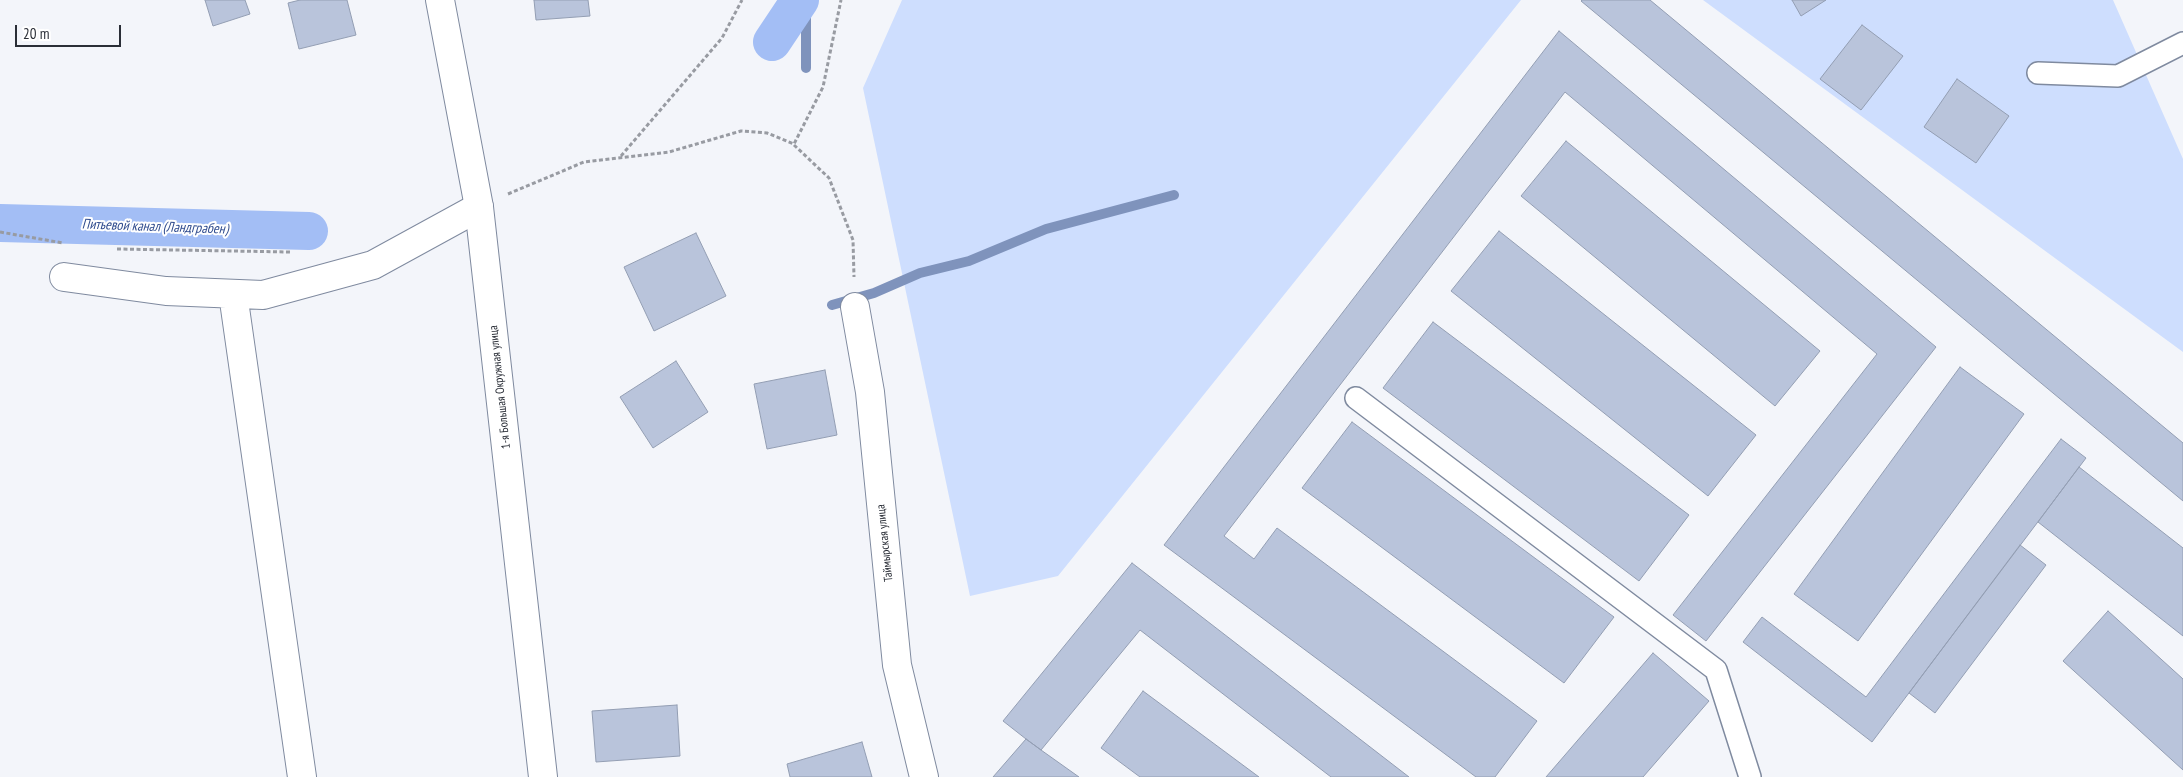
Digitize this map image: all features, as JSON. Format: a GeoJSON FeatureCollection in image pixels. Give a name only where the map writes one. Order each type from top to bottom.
{"type":"FeatureCollection","features":[{"type":"Feature","properties":{"kind":"street","name":"1-я Большая Окружная улица"},"geometry":{"type":"LineString","coordinates":[[440,0],[479,207],[543,777]]}},
{"type":"Feature","properties":{"kind":"street"},"geometry":{"type":"LineString","coordinates":[[64,277],[166,291],[263,295],[373,265],[479,207]]}},
{"type":"Feature","properties":{"kind":"street"},"geometry":{"type":"LineString","coordinates":[[233,294],[302,777]]}},
{"type":"Feature","properties":{"kind":"street","name":"Таймырская улица"},"geometry":{"type":"LineString","coordinates":[[854,295],[870,392],[897,665],[924,777]]}},
{"type":"Feature","properties":{"kind":"lane"},"geometry":{"type":"LineString","coordinates":[[2038,74],[2118,76],[2183,43]]}},
{"type":"Feature","properties":{"kind":"lane"},"geometry":{"type":"LineString","coordinates":[[1356,398],[1716,670],[1750,777]]}},
{"type":"Feature","properties":{"kind":"path"},"geometry":{"type":"LineString","coordinates":[[621,156],[722,38],[742,0]]}},
{"type":"Feature","properties":{"kind":"path"},"geometry":{"type":"LineString","coordinates":[[794,144],[823,87],[841,0]]}},
{"type":"Feature","properties":{"kind":"path"},"geometry":{"type":"LineString","coordinates":[[479,207],[584,162],[621,156],[669,152],[741,131],[767,132],[794,144],[829,178],[853,240],[854,295]]}},
{"type":"Feature","properties":{"kind":"path"},"geometry":{"type":"LineString","coordinates":[[0,232],[70,244]]}},
{"type":"Feature","properties":{"kind":"path"},"geometry":{"type":"LineString","coordinates":[[116,249],[292,252]]}},
{"type":"Feature","properties":{"kind":"shaded area"},"geometry":{"type":"Polygon","coordinates":[[[902,0],[1521,0],[1058,576],[970,596],[863,88],[902,0]]]}},
{"type":"Feature","properties":{"kind":"shaded area"},"geometry":{"type":"Polygon","coordinates":[[[1703,0],[2113,0],[2183,159],[2183,352],[1703,0]]]}},
{"type":"Feature","properties":{"kind":"building"},"geometry":{"type":"Polygon","coordinates":[[[205,0],[245,0],[250,14],[213,26],[205,0]]]}},
{"type":"Feature","properties":{"kind":"building"},"geometry":{"type":"Polygon","coordinates":[[[300,0],[347,0],[356,35],[299,49],[288,3],[300,0]]]}},
{"type":"Feature","properties":{"kind":"building"},"geometry":{"type":"Polygon","coordinates":[[[534,0],[588,0],[590,16],[536,20],[534,0]]]}},
{"type":"Feature","properties":{"kind":"building"},"geometry":{"type":"Polygon","coordinates":[[[1650,0],[2183,443],[2183,501],[1581,1],[1650,0]]]}},
{"type":"Feature","properties":{"kind":"building"},"geometry":{"type":"Polygon","coordinates":[[[1792,0],[1826,0],[1801,16],[1792,0]]]}},
{"type":"Feature","properties":{"kind":"building"},"geometry":{"type":"Polygon","coordinates":[[[1862,25],[1903,56],[1861,110],[1820,79],[1862,25]]]}},
{"type":"Feature","properties":{"kind":"building"},"geometry":{"type":"Polygon","coordinates":[[[1559,31],[1936,347],[1706,641],[1673,615],[1877,354],[1565,92],[1224,536],[1254,559],[1277,528],[1537,721],[1495,777],[1476,777],[1164,545],[1559,31]]]}},
{"type":"Feature","properties":{"kind":"building"},"geometry":{"type":"Polygon","coordinates":[[[1957,79],[2009,116],[1976,163],[1924,127],[1957,79]]]}},
{"type":"Feature","properties":{"kind":"building"},"geometry":{"type":"Polygon","coordinates":[[[1566,141],[1820,351],[1775,406],[1521,196],[1566,141]]]}},
{"type":"Feature","properties":{"kind":"building"},"geometry":{"type":"Polygon","coordinates":[[[1499,231],[1756,435],[1708,496],[1451,291],[1499,231]]]}},
{"type":"Feature","properties":{"kind":"building"},"geometry":{"type":"Polygon","coordinates":[[[696,233],[726,296],[654,331],[624,267],[696,233]]]}},
{"type":"Feature","properties":{"kind":"building"},"geometry":{"type":"Polygon","coordinates":[[[1433,322],[1689,515],[1639,581],[1383,388],[1433,322]]]}},
{"type":"Feature","properties":{"kind":"building"},"geometry":{"type":"Polygon","coordinates":[[[676,361],[708,412],[653,448],[620,397],[676,361]]]}},
{"type":"Feature","properties":{"kind":"building"},"geometry":{"type":"Polygon","coordinates":[[[1960,367],[2024,414],[1858,641],[1794,594],[1960,367]]]}},
{"type":"Feature","properties":{"kind":"building"},"geometry":{"type":"Polygon","coordinates":[[[825,370],[837,435],[767,449],[754,384],[825,370]]]}},
{"type":"Feature","properties":{"kind":"building"},"geometry":{"type":"Polygon","coordinates":[[[1352,422],[1614,617],[1564,683],[1302,488],[1352,422]]]}},
{"type":"Feature","properties":{"kind":"building"},"geometry":{"type":"Polygon","coordinates":[[[2061,439],[2086,458],[1872,742],[1743,642],[1762,617],[1866,697],[2061,439]]]}},
{"type":"Feature","properties":{"kind":"building"},"geometry":{"type":"Polygon","coordinates":[[[2079,467],[2183,548],[2183,636],[2038,522],[2079,467]]]}},
{"type":"Feature","properties":{"kind":"building"},"geometry":{"type":"Polygon","coordinates":[[[2020,545],[2046,565],[1935,713],[1909,693],[2020,545]]]}},
{"type":"Feature","properties":{"kind":"building"},"geometry":{"type":"Polygon","coordinates":[[[1132,563],[1409,777],[1331,777],[1140,630],[1041,750],[1026,739],[1003,721],[1132,563]]]}},
{"type":"Feature","properties":{"kind":"building"},"geometry":{"type":"Polygon","coordinates":[[[2108,611],[2183,679],[2183,770],[2063,661],[2108,611]]]}},
{"type":"Feature","properties":{"kind":"building"},"geometry":{"type":"Polygon","coordinates":[[[1653,653],[1709,701],[1643,777],[1546,777],[1653,653]]]}},
{"type":"Feature","properties":{"kind":"building"},"geometry":{"type":"Polygon","coordinates":[[[1143,691],[1259,777],[1140,777],[1101,748],[1143,691]]]}},
{"type":"Feature","properties":{"kind":"building"},"geometry":{"type":"Polygon","coordinates":[[[677,705],[680,756],[596,762],[592,711],[677,705]]]}},
{"type":"Feature","properties":{"kind":"building"},"geometry":{"type":"Polygon","coordinates":[[[1026,739],[1041,750],[1079,777],[993,777],[1026,739]]]}},
{"type":"Feature","properties":{"kind":"building"},"geometry":{"type":"Polygon","coordinates":[[[862,742],[872,777],[790,777],[787,764],[862,742]]]}},
{"type":"Feature","properties":{"kind":"waterway","name":"Питьевой канал (Ландграбен)"},"geometry":{"type":"LineString","coordinates":[[772,42],[800,0]]}},
{"type":"Feature","properties":{"kind":"waterway"},"geometry":{"type":"LineString","coordinates":[[806,0],[806,68]]}},
{"type":"Feature","properties":{"kind":"waterway"},"geometry":{"type":"LineString","coordinates":[[832,305],[874,293],[920,273],[969,261],[1046,229],[1174,195]]}},
{"type":"Feature","properties":{"kind":"waterway","name":"Питьевой канал (Ландграбен)"},"geometry":{"type":"LineString","coordinates":[[0,223],[309,231]]}}]}
